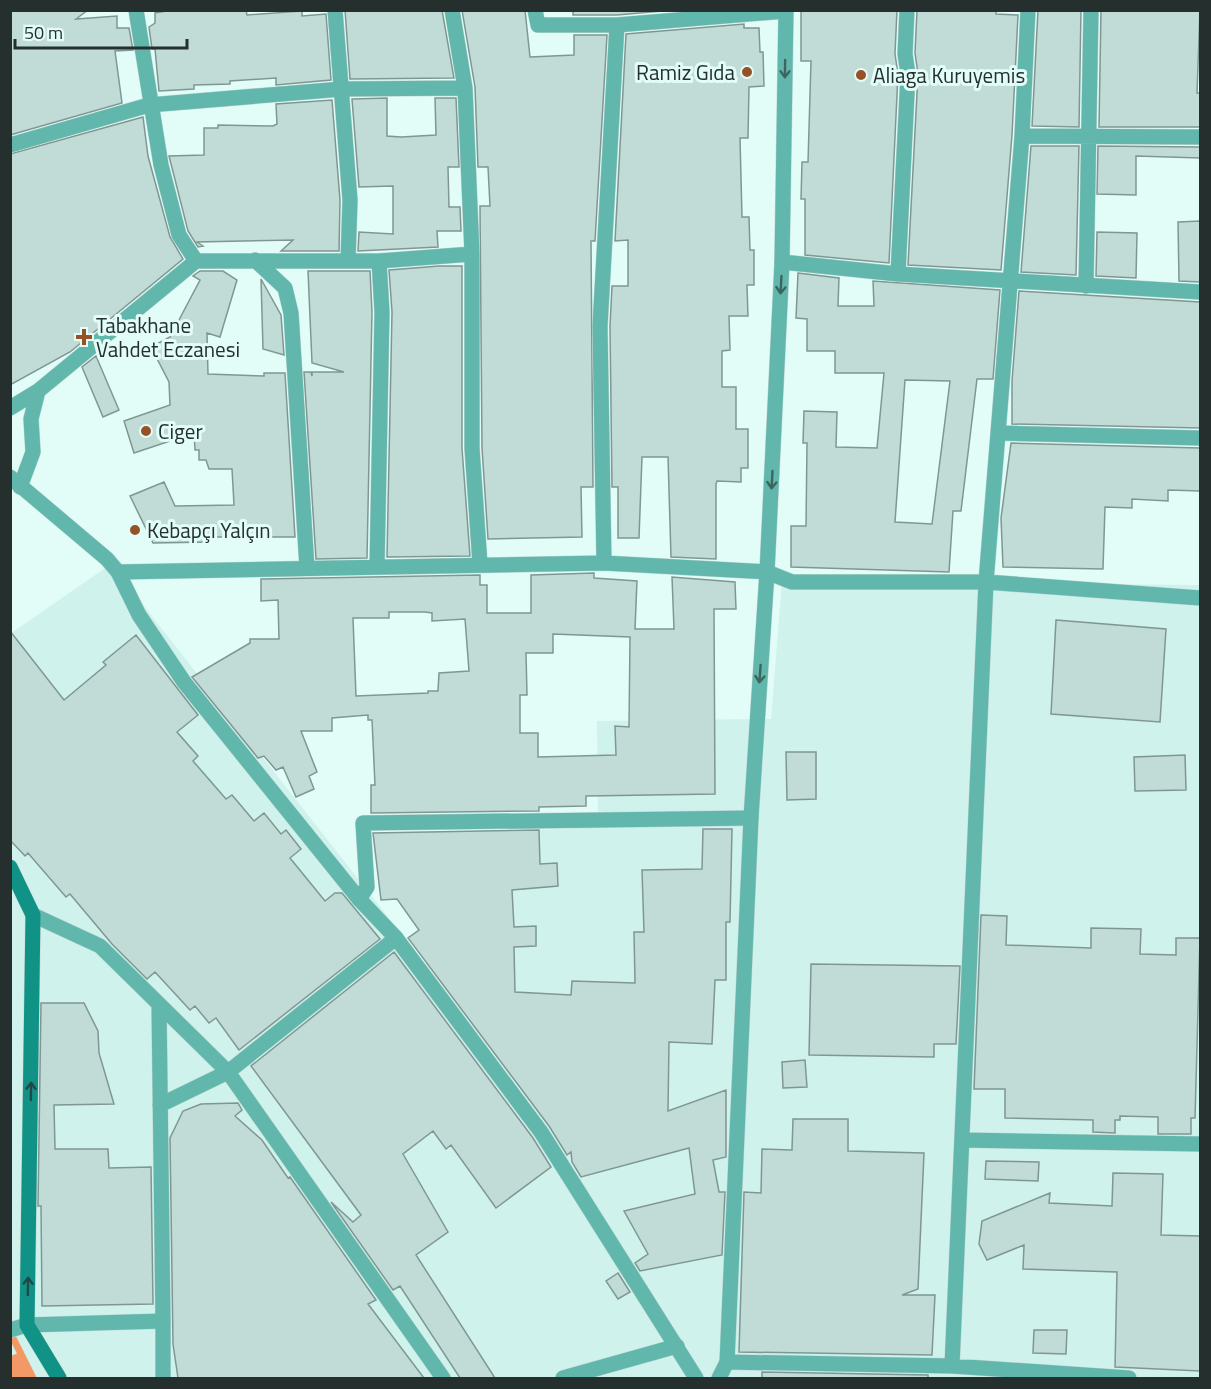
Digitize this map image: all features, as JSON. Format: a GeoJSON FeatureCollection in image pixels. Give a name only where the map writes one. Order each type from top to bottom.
{"type":"FeatureCollection","features":[{"type":"Feature","properties":{"kind":"main road"},"geometry":{"type":"LineString","coordinates":[[10,867],[33,915],[27,1325],[58,1378]]}},
{"type":"Feature","properties":{"kind":"street"},"geometry":{"type":"LineString","coordinates":[[136,10],[149,105],[178,235],[196,261]]}},
{"type":"Feature","properties":{"kind":"street"},"geometry":{"type":"LineString","coordinates":[[335,10],[350,200],[348,261]]}},
{"type":"Feature","properties":{"kind":"street"},"geometry":{"type":"LineString","coordinates":[[452,10],[465,88],[472,254],[472,448],[480,564]]}},
{"type":"Feature","properties":{"kind":"street"},"geometry":{"type":"LineString","coordinates":[[534,10],[538,25],[617,25],[786,11],[782,262],[767,572],[751,818],[727,1362],[719,1378]]}},
{"type":"Feature","properties":{"kind":"street"},"geometry":{"type":"LineString","coordinates":[[898,274],[908,74],[905,54],[907,10]]}},
{"type":"Feature","properties":{"kind":"street"},"geometry":{"type":"LineString","coordinates":[[952,1366],[986,582],[1022,136],[1028,10]]}},
{"type":"Feature","properties":{"kind":"street"},"geometry":{"type":"LineString","coordinates":[[1086,286],[1091,10]]}},
{"type":"Feature","properties":{"kind":"street"},"geometry":{"type":"LineString","coordinates":[[604,563],[600,326],[617,25]]}},
{"type":"Feature","properties":{"kind":"street"},"geometry":{"type":"LineString","coordinates":[[10,145],[149,105],[342,89],[465,88]]}},
{"type":"Feature","properties":{"kind":"street"},"geometry":{"type":"LineString","coordinates":[[1022,136],[1200,137]]}},
{"type":"Feature","properties":{"kind":"street"},"geometry":{"type":"LineString","coordinates":[[10,408],[38,391],[196,261],[379,261],[472,254]]}},
{"type":"Feature","properties":{"kind":"street"},"geometry":{"type":"LineString","coordinates":[[255,260],[285,288],[291,313],[307,568]]}},
{"type":"Feature","properties":{"kind":"street"},"geometry":{"type":"LineString","coordinates":[[377,567],[382,312],[379,261]]}},
{"type":"Feature","properties":{"kind":"street"},"geometry":{"type":"LineString","coordinates":[[782,262],[898,274],[1200,292]]}},
{"type":"Feature","properties":{"kind":"street"},"geometry":{"type":"LineString","coordinates":[[38,391],[31,418],[33,452],[14,483],[107,559],[118,572],[139,615],[184,682],[359,899],[396,938],[541,1132],[696,1378]]}},
{"type":"Feature","properties":{"kind":"street"},"geometry":{"type":"LineString","coordinates":[[999,433],[1200,438]]}},
{"type":"Feature","properties":{"kind":"street"},"geometry":{"type":"LineString","coordinates":[[118,572],[604,563],[767,572],[792,582],[986,582],[1200,598]]}},
{"type":"Feature","properties":{"kind":"street"},"geometry":{"type":"LineString","coordinates":[[359,899],[367,887],[363,823],[751,818]]}},
{"type":"Feature","properties":{"kind":"street"},"geometry":{"type":"LineString","coordinates":[[33,915],[100,946],[228,1072],[443,1378]]}},
{"type":"Feature","properties":{"kind":"street"},"geometry":{"type":"LineString","coordinates":[[160,1105],[228,1072],[396,938]]}},
{"type":"Feature","properties":{"kind":"street"},"geometry":{"type":"LineString","coordinates":[[159,1005],[164,1378]]}},
{"type":"Feature","properties":{"kind":"street"},"geometry":{"type":"LineString","coordinates":[[962,1140],[1200,1144]]}},
{"type":"Feature","properties":{"kind":"street"},"geometry":{"type":"LineString","coordinates":[[10,1330],[27,1325],[163,1321]]}},
{"type":"Feature","properties":{"kind":"street"},"geometry":{"type":"LineString","coordinates":[[564,1378],[677,1346]]}},
{"type":"Feature","properties":{"kind":"street"},"geometry":{"type":"LineString","coordinates":[[727,1362],[952,1366],[1129,1378]]}},
{"type":"Feature","properties":{"kind":"shaded area"},"geometry":{"type":"Polygon","coordinates":[[[111,564],[425,964],[470,931],[470,833],[598,827],[597,721],[771,719],[782,581],[1200,585],[1200,1378],[11,1378],[10,634],[111,564]]]}},
{"type":"Feature","properties":{"kind":"shaded area"},"geometry":{"type":"Polygon","coordinates":[[[18,1353],[30,1378],[11,1378],[11,1356],[18,1353]]]}},
{"type":"Feature","properties":{"kind":"building"},"geometry":{"type":"Polygon","coordinates":[[[10,10],[88,10],[76,19],[117,16],[117,28],[129,28],[133,50],[115,51],[122,103],[10,135],[10,10]]]}},
{"type":"Feature","properties":{"kind":"building"},"geometry":{"type":"Polygon","coordinates":[[[173,10],[246,10],[247,15],[302,11],[302,16],[326,14],[331,80],[276,85],[276,78],[230,81],[230,84],[194,85],[194,89],[159,91],[155,49],[152,49],[149,27],[155,23],[155,13],[173,10]]]}},
{"type":"Feature","properties":{"kind":"building"},"geometry":{"type":"Polygon","coordinates":[[[345,10],[442,10],[454,78],[350,79],[345,10]]]}},
{"type":"Feature","properties":{"kind":"building"},"geometry":{"type":"Polygon","coordinates":[[[462,10],[525,10],[530,57],[574,55],[574,35],[607,35],[595,241],[591,241],[593,487],[581,487],[582,537],[488,539],[482,448],[480,206],[490,206],[488,167],[478,167],[475,87],[462,10]]]}},
{"type":"Feature","properties":{"kind":"building"},"geometry":{"type":"Polygon","coordinates":[[[573,10],[674,10],[617,15],[573,15],[573,10]]]}},
{"type":"Feature","properties":{"kind":"building"},"geometry":{"type":"Polygon","coordinates":[[[801,10],[897,10],[895,54],[898,74],[889,263],[805,255],[805,199],[801,199],[802,162],[808,162],[811,61],[801,61],[801,10]]]}},
{"type":"Feature","properties":{"kind":"building"},"geometry":{"type":"Polygon","coordinates":[[[917,10],[996,10],[996,14],[1018,15],[1012,135],[1001,270],[908,265],[918,74],[915,53],[917,10]]]}},
{"type":"Feature","properties":{"kind":"building"},"geometry":{"type":"Polygon","coordinates":[[[1038,10],[1081,10],[1079,127],[1032,126],[1038,10]]]}},
{"type":"Feature","properties":{"kind":"building"},"geometry":{"type":"Polygon","coordinates":[[[1101,10],[1200,10],[1197,93],[1200,93],[1200,127],[1099,127],[1101,10]]]}},
{"type":"Feature","properties":{"kind":"building"},"geometry":{"type":"Polygon","coordinates":[[[744,24],[744,28],[759,28],[760,52],[763,52],[764,86],[749,87],[748,138],[740,138],[742,217],[749,217],[750,250],[754,250],[754,285],[747,285],[748,316],[729,316],[730,350],[722,351],[722,387],[736,387],[736,429],[748,429],[748,468],[741,468],[741,482],[717,481],[716,559],[671,557],[668,457],[642,457],[639,538],[618,538],[618,487],[612,487],[610,326],[612,286],[628,286],[628,240],[615,241],[626,34],[744,24]]]}},
{"type":"Feature","properties":{"kind":"building"},"geometry":{"type":"Polygon","coordinates":[[[387,98],[387,136],[401,137],[436,135],[435,98],[456,98],[459,167],[448,167],[449,207],[460,207],[461,231],[437,231],[438,247],[358,251],[359,232],[393,234],[393,186],[359,187],[352,99],[387,98]]]}},
{"type":"Feature","properties":{"kind":"building"},"geometry":{"type":"Polygon","coordinates":[[[332,100],[340,200],[339,251],[281,251],[293,240],[197,242],[203,246],[198,247],[188,231],[169,156],[204,155],[204,128],[218,128],[218,125],[273,126],[277,124],[276,104],[332,100]]]}},
{"type":"Feature","properties":{"kind":"building"},"geometry":{"type":"Polygon","coordinates":[[[143,117],[148,156],[170,237],[183,259],[70,352],[10,385],[10,154],[143,117]]]}},
{"type":"Feature","properties":{"kind":"building"},"geometry":{"type":"Polygon","coordinates":[[[1031,146],[1079,146],[1076,275],[1021,272],[1031,146]]]}},
{"type":"Feature","properties":{"kind":"building"},"geometry":{"type":"Polygon","coordinates":[[[1098,146],[1200,147],[1200,158],[1136,156],[1136,195],[1097,194],[1098,146]]]}},
{"type":"Feature","properties":{"kind":"building"},"geometry":{"type":"Polygon","coordinates":[[[1200,221],[1200,282],[1179,281],[1178,222],[1200,221]]]}},
{"type":"Feature","properties":{"kind":"building"},"geometry":{"type":"Polygon","coordinates":[[[1097,232],[1137,233],[1136,278],[1096,276],[1097,232]]]}},
{"type":"Feature","properties":{"kind":"building"},"geometry":{"type":"Polygon","coordinates":[[[462,266],[462,448],[470,556],[387,557],[392,312],[389,270],[462,266]]]}},
{"type":"Feature","properties":{"kind":"building"},"geometry":{"type":"Polygon","coordinates":[[[200,271],[223,271],[237,280],[220,337],[207,333],[208,374],[264,376],[264,373],[285,373],[295,537],[210,537],[210,542],[153,543],[130,496],[164,482],[175,506],[234,505],[232,469],[209,469],[206,460],[199,460],[199,450],[195,450],[194,433],[134,453],[124,421],[170,405],[169,382],[151,347],[170,337],[200,280],[193,276],[200,271]]]}},
{"type":"Feature","properties":{"kind":"building"},"geometry":{"type":"Polygon","coordinates":[[[308,271],[370,271],[372,312],[367,558],[316,559],[304,372],[311,372],[312,376],[312,372],[344,372],[312,363],[308,271]]]}},
{"type":"Feature","properties":{"kind":"building"},"geometry":{"type":"Polygon","coordinates":[[[798,273],[839,278],[838,306],[874,306],[873,281],[1000,290],[993,379],[977,379],[961,511],[953,511],[949,572],[791,567],[791,526],[806,526],[807,443],[803,443],[804,411],[837,412],[836,447],[877,448],[884,373],[835,373],[835,351],[807,351],[807,319],[796,318],[798,273]],[[905,380],[895,522],[932,524],[950,381],[905,380]]]}},
{"type":"Feature","properties":{"kind":"building"},"geometry":{"type":"Polygon","coordinates":[[[261,279],[281,315],[284,355],[263,349],[261,279]]]}},
{"type":"Feature","properties":{"kind":"building"},"geometry":{"type":"Polygon","coordinates":[[[1019,291],[1200,302],[1200,428],[1012,424],[1012,381],[1019,291]]]}},
{"type":"Feature","properties":{"kind":"building"},"geometry":{"type":"Polygon","coordinates":[[[96,356],[119,410],[103,417],[82,367],[96,356]]]}},
{"type":"Feature","properties":{"kind":"building"},"geometry":{"type":"Polygon","coordinates":[[[1011,443],[1200,448],[1200,491],[1168,490],[1168,501],[1132,499],[1132,508],[1105,507],[1103,569],[1003,567],[1001,518],[1011,443]]]}},
{"type":"Feature","properties":{"kind":"building"},"geometry":{"type":"Polygon","coordinates":[[[594,573],[594,578],[637,581],[635,629],[674,629],[672,577],[735,582],[736,609],[714,609],[715,794],[586,796],[586,806],[539,807],[539,811],[371,813],[371,785],[375,785],[372,720],[368,720],[368,715],[332,718],[332,731],[301,731],[317,772],[309,776],[314,789],[296,797],[283,767],[276,770],[264,756],[258,758],[192,677],[250,643],[250,639],[279,639],[278,600],[261,601],[261,579],[480,575],[480,585],[487,585],[487,613],[531,613],[531,575],[594,573]],[[389,612],[389,618],[353,618],[356,696],[438,691],[439,673],[469,671],[465,619],[432,621],[432,613],[389,612]],[[553,634],[553,653],[526,653],[527,695],[520,695],[520,733],[538,733],[538,757],[616,755],[615,726],[629,727],[630,637],[553,634]]]}},
{"type":"Feature","properties":{"kind":"building"},"geometry":{"type":"Polygon","coordinates":[[[1056,620],[1166,629],[1160,722],[1051,714],[1056,620]]]}},
{"type":"Feature","properties":{"kind":"building"},"geometry":{"type":"Polygon","coordinates":[[[10,631],[64,700],[106,665],[103,662],[136,635],[198,715],[177,732],[198,756],[193,761],[226,799],[232,795],[254,821],[264,813],[281,834],[286,830],[301,849],[290,858],[325,901],[335,893],[342,893],[380,939],[239,1050],[216,1018],[209,1023],[195,1006],[190,1010],[155,972],[147,979],[112,944],[70,894],[66,897],[28,853],[25,856],[10,840],[10,631]]]}},
{"type":"Feature","properties":{"kind":"building"},"geometry":{"type":"Polygon","coordinates":[[[786,752],[816,752],[816,799],[787,800],[786,752]]]}},
{"type":"Feature","properties":{"kind":"building"},"geometry":{"type":"Polygon","coordinates":[[[1185,755],[1186,790],[1135,791],[1134,757],[1185,755]]]}},
{"type":"Feature","properties":{"kind":"building"},"geometry":{"type":"Polygon","coordinates":[[[703,829],[732,829],[730,922],[726,922],[726,980],[715,980],[712,1044],[669,1042],[668,1111],[726,1090],[726,1157],[713,1160],[719,1192],[725,1192],[722,1255],[640,1271],[635,1263],[648,1254],[624,1211],[695,1194],[689,1148],[581,1177],[572,1162],[571,1152],[567,1155],[549,1126],[408,938],[419,930],[397,899],[381,900],[373,833],[539,830],[540,864],[557,863],[558,886],[512,890],[514,927],[536,926],[536,946],[514,947],[515,992],[571,995],[572,981],[635,983],[634,932],[644,932],[642,870],[702,869],[703,829]]]}},
{"type":"Feature","properties":{"kind":"building"},"geometry":{"type":"Polygon","coordinates":[[[981,915],[1007,916],[1006,945],[1091,948],[1091,928],[1141,929],[1140,954],[1176,955],[1176,938],[1200,938],[1195,1118],[1191,1118],[1191,1134],[1158,1134],[1158,1117],[1120,1116],[1120,1120],[1115,1120],[1115,1133],[1093,1132],[1093,1120],[1005,1118],[1005,1089],[974,1089],[981,915]]]}},
{"type":"Feature","properties":{"kind":"building"},"geometry":{"type":"Polygon","coordinates":[[[394,952],[533,1138],[551,1167],[496,1208],[451,1145],[446,1149],[433,1131],[403,1154],[448,1232],[416,1255],[495,1378],[460,1378],[400,1286],[393,1290],[331,1202],[353,1222],[361,1215],[251,1066],[394,952]]]}},
{"type":"Feature","properties":{"kind":"building"},"geometry":{"type":"Polygon","coordinates":[[[811,964],[960,966],[956,1044],[934,1044],[934,1057],[809,1055],[811,964]]]}},
{"type":"Feature","properties":{"kind":"building"},"geometry":{"type":"Polygon","coordinates":[[[41,1003],[84,1003],[98,1031],[99,1053],[114,1104],[54,1105],[55,1149],[108,1149],[109,1168],[151,1167],[153,1304],[42,1306],[41,1206],[38,1206],[41,1003]]]}},
{"type":"Feature","properties":{"kind":"building"},"geometry":{"type":"Polygon","coordinates":[[[805,1060],[807,1087],[783,1088],[782,1062],[805,1060]]]}},
{"type":"Feature","properties":{"kind":"building"},"geometry":{"type":"Polygon","coordinates":[[[238,1103],[242,1110],[235,1116],[262,1140],[288,1178],[290,1177],[376,1300],[368,1304],[424,1378],[178,1378],[173,1344],[170,1138],[183,1111],[201,1104],[238,1103]]]}},
{"type":"Feature","properties":{"kind":"building"},"geometry":{"type":"Polygon","coordinates":[[[793,1119],[848,1119],[848,1151],[924,1153],[918,1289],[902,1295],[935,1295],[932,1355],[739,1352],[744,1192],[761,1193],[762,1149],[792,1150],[793,1119]]]}},
{"type":"Feature","properties":{"kind":"building"},"geometry":{"type":"Polygon","coordinates":[[[986,1161],[1039,1162],[1038,1181],[985,1179],[986,1161]]]}},
{"type":"Feature","properties":{"kind":"building"},"geometry":{"type":"Polygon","coordinates":[[[1113,1173],[1163,1174],[1161,1235],[1200,1236],[1200,1371],[1115,1367],[1117,1272],[1023,1269],[1024,1245],[987,1260],[979,1244],[982,1221],[1050,1193],[1049,1203],[1112,1206],[1113,1173]]]}},
{"type":"Feature","properties":{"kind":"building"},"geometry":{"type":"Polygon","coordinates":[[[618,1273],[630,1292],[618,1299],[606,1281],[618,1273]]]}},
{"type":"Feature","properties":{"kind":"building"},"geometry":{"type":"Polygon","coordinates":[[[1034,1330],[1067,1330],[1066,1354],[1033,1353],[1034,1330]]]}},
{"type":"Feature","properties":{"kind":"building"},"geometry":{"type":"Polygon","coordinates":[[[762,1372],[928,1375],[928,1378],[762,1378],[762,1372]]]}},
{"type":"Feature","properties":{"kind":"waterway"},"geometry":{"type":"LineString","coordinates":[[10,1332],[33,1378]]}},
{"type":"Feature","properties":{"kind":"place","name":"Ramiz Gıda"},"geometry":{"type":"Point","coordinates":[747,72]}},
{"type":"Feature","properties":{"kind":"place","name":"Aliaga Kuruyemis"},"geometry":{"type":"Point","coordinates":[861,75]}},
{"type":"Feature","properties":{"kind":"place","name":"Tabakhane Vahdet Eczanesi"},"geometry":{"type":"Point","coordinates":[84,337]}},
{"type":"Feature","properties":{"kind":"place","name":"Ciger"},"geometry":{"type":"Point","coordinates":[146,431]}},
{"type":"Feature","properties":{"kind":"place","name":"Kebapçı Yalçın"},"geometry":{"type":"Point","coordinates":[135,530]}}]}
